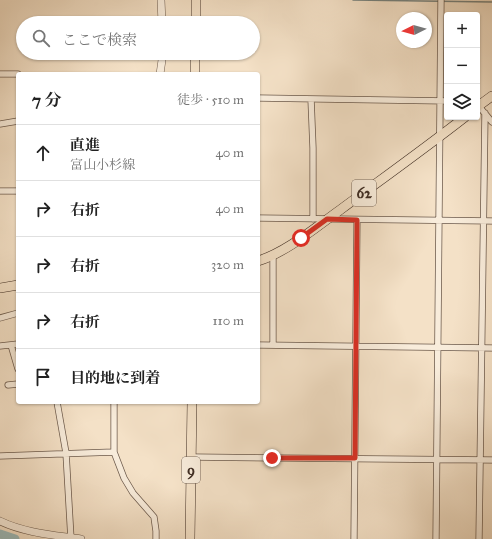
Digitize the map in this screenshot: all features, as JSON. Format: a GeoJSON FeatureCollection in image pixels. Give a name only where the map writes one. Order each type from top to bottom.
{"type":"FeatureCollection","features":[{"type":"Feature","properties":{"kind":"main road"},"geometry":{"type":"LineString","coordinates":[[196,0],[196,16]]}},
{"type":"Feature","properties":{"kind":"main road"},"geometry":{"type":"LineString","coordinates":[[195,60],[195,72]]}},
{"type":"Feature","properties":{"kind":"main road"},"geometry":{"type":"LineString","coordinates":[[480,107],[492,96]]}},
{"type":"Feature","properties":{"kind":"main road","name":"62"},"geometry":{"type":"LineString","coordinates":[[260,260],[301,238],[461,120]]}},
{"type":"Feature","properties":{"kind":"main road"},"geometry":{"type":"LineString","coordinates":[[0,288],[16,286]]}},
{"type":"Feature","properties":{"kind":"main road","name":"9"},"geometry":{"type":"LineString","coordinates":[[190,539],[192,404]]}},
{"type":"Feature","properties":{"kind":"street"},"geometry":{"type":"LineString","coordinates":[[161,0],[162,16]]}},
{"type":"Feature","properties":{"kind":"street"},"geometry":{"type":"LineString","coordinates":[[436,539],[441,0]]}},
{"type":"Feature","properties":{"kind":"street"},"geometry":{"type":"LineString","coordinates":[[160,72],[162,60]]}},
{"type":"Feature","properties":{"kind":"street"},"geometry":{"type":"LineString","coordinates":[[0,74],[16,74]]}},
{"type":"Feature","properties":{"kind":"street"},"geometry":{"type":"LineString","coordinates":[[260,98],[444,101]]}},
{"type":"Feature","properties":{"kind":"street"},"geometry":{"type":"LineString","coordinates":[[311,99],[313,219]]}},
{"type":"Feature","properties":{"kind":"street"},"geometry":{"type":"LineString","coordinates":[[480,109],[492,122]]}},
{"type":"Feature","properties":{"kind":"street"},"geometry":{"type":"LineString","coordinates":[[479,120],[483,221],[479,539]]}},
{"type":"Feature","properties":{"kind":"street"},"geometry":{"type":"LineString","coordinates":[[0,124],[16,121]]}},
{"type":"Feature","properties":{"kind":"street"},"geometry":{"type":"LineString","coordinates":[[0,191],[16,191]]}},
{"type":"Feature","properties":{"kind":"street"},"geometry":{"type":"LineString","coordinates":[[260,218],[492,221]]}},
{"type":"Feature","properties":{"kind":"street"},"geometry":{"type":"LineString","coordinates":[[354,539],[357,220]]}},
{"type":"Feature","properties":{"kind":"street"},"geometry":{"type":"LineString","coordinates":[[273,254],[273,345]]}},
{"type":"Feature","properties":{"kind":"street"},"geometry":{"type":"LineString","coordinates":[[0,318],[16,314]]}},
{"type":"Feature","properties":{"kind":"street"},"geometry":{"type":"LineString","coordinates":[[0,346],[16,345]]}},
{"type":"Feature","properties":{"kind":"street"},"geometry":{"type":"LineString","coordinates":[[260,345],[492,348]]}},
{"type":"Feature","properties":{"kind":"street"},"geometry":{"type":"LineString","coordinates":[[11,346],[16,362]]}},
{"type":"Feature","properties":{"kind":"street"},"geometry":{"type":"LineString","coordinates":[[8,384],[16,384]]}},
{"type":"Feature","properties":{"kind":"street"},"geometry":{"type":"LineString","coordinates":[[57,404],[66,453],[71,538]]}},
{"type":"Feature","properties":{"kind":"street"},"geometry":{"type":"LineString","coordinates":[[114,404],[114,452],[124,478],[130,488],[154,517],[156,539]]}},
{"type":"Feature","properties":{"kind":"street"},"geometry":{"type":"LineString","coordinates":[[0,456],[114,452]]}},
{"type":"Feature","properties":{"kind":"street"},"geometry":{"type":"LineString","coordinates":[[191,457],[492,460]]}},
{"type":"Feature","properties":{"kind":"street"},"geometry":{"type":"LineString","coordinates":[[0,521],[17,528],[81,539]]}},
{"type":"Feature","properties":{"kind":"waterway"},"geometry":{"type":"LineString","coordinates":[[353,0],[492,2]]}},
{"type":"Feature","properties":{"kind":"waterway"},"geometry":{"type":"LineString","coordinates":[[0,534],[15,539]]}},
{"type":"Feature","properties":{"kind":"route"},"geometry":{"type":"LineString","coordinates":[[272,458],[355,458],[357,220],[327,219],[301,238]]}}]}
